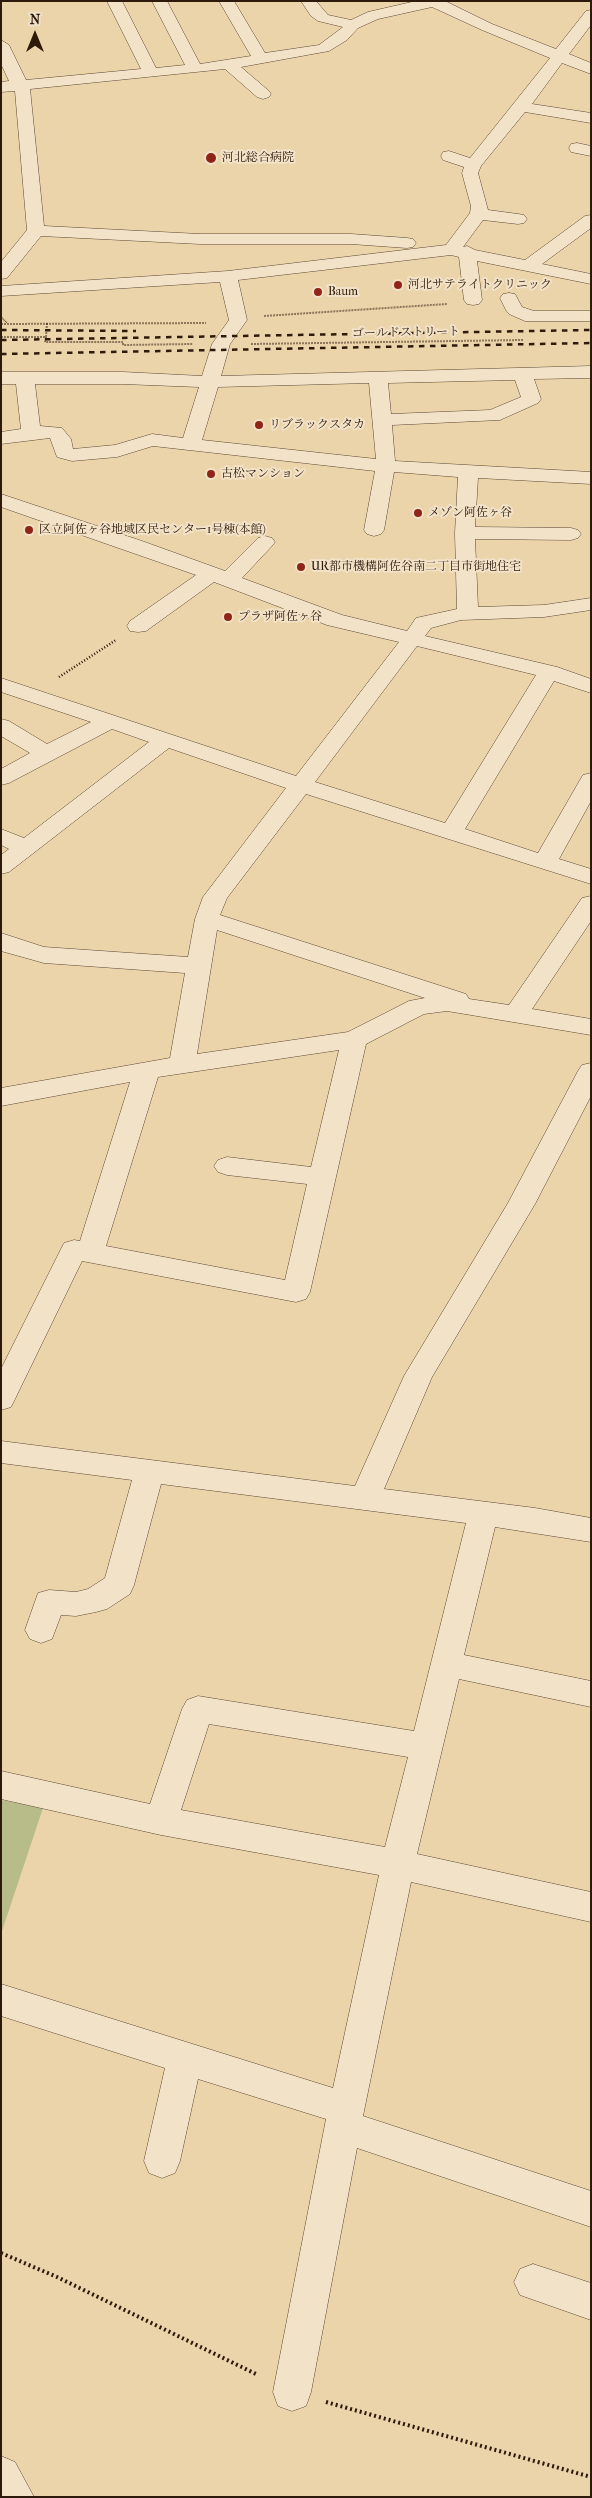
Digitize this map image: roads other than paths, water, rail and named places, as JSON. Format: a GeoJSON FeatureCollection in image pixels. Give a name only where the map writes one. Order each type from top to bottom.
{"type":"FeatureCollection","features":[{"type":"Feature","properties":{"kind":"street"},"geometry":{"type":"LineString","coordinates":[[114,1],[151,73]]}},
{"type":"Feature","properties":{"kind":"street"},"geometry":{"type":"LineString","coordinates":[[159,1],[195,69]]}},
{"type":"Feature","properties":{"kind":"street"},"geometry":{"type":"LineString","coordinates":[[226,1],[261,59]]}},
{"type":"Feature","properties":{"kind":"street"},"geometry":{"type":"LineString","coordinates":[[308,1],[316,13],[323,18],[353,25]]}},
{"type":"Feature","properties":{"kind":"street"},"geometry":{"type":"LineString","coordinates":[[359,1],[372,15]]}},
{"type":"Feature","properties":{"kind":"street"},"geometry":{"type":"LineString","coordinates":[[1,87],[195,69],[324,48],[342,37],[353,25],[372,15],[435,2],[487,28],[591,69]]}},
{"type":"Feature","properties":{"kind":"street"},"geometry":{"type":"LineString","coordinates":[[457,249],[479,214],[480,206],[470,173],[473,165],[521,108],[591,14]]}},
{"type":"Feature","properties":{"kind":"street"},"geometry":{"type":"LineString","coordinates":[[1,45],[16,80],[22,85],[36,231],[1,274]]}},
{"type":"Feature","properties":{"kind":"street"},"geometry":{"type":"LineString","coordinates":[[228,64],[263,94]]}},
{"type":"Feature","properties":{"kind":"street"},"geometry":{"type":"LineString","coordinates":[[521,108],[591,118]]}},
{"type":"Feature","properties":{"kind":"street"},"geometry":{"type":"LineString","coordinates":[[449,156],[473,165]]}},
{"type":"Feature","properties":{"kind":"street"},"geometry":{"type":"LineString","coordinates":[[479,214],[518,219]]}},
{"type":"Feature","properties":{"kind":"street"},"geometry":{"type":"LineString","coordinates":[[529,264],[591,220]]}},
{"type":"Feature","properties":{"kind":"street"},"geometry":{"type":"LineString","coordinates":[[36,231],[200,239],[351,239],[457,249],[591,278]]}},
{"type":"Feature","properties":{"kind":"street"},"geometry":{"type":"LineString","coordinates":[[1,291],[228,276],[457,249]]}},
{"type":"Feature","properties":{"kind":"street"},"geometry":{"type":"LineString","coordinates":[[457,249],[474,300]]}},
{"type":"Feature","properties":{"kind":"street"},"geometry":{"type":"LineString","coordinates":[[191,445],[221,344],[238,320],[228,276]]}},
{"type":"Feature","properties":{"kind":"street"},"geometry":{"type":"LineString","coordinates":[[509,298],[515,310],[531,317],[591,316]]}},
{"type":"Feature","properties":{"kind":"street"},"geometry":{"type":"LineString","coordinates":[[1,378],[123,378],[211,382],[591,372]]}},
{"type":"Feature","properties":{"kind":"street"},"geometry":{"type":"LineString","coordinates":[[382,420],[493,416],[531,399],[523,374]]}},
{"type":"Feature","properties":{"kind":"street"},"geometry":{"type":"LineString","coordinates":[[25,377],[31,433]]}},
{"type":"Feature","properties":{"kind":"street"},"geometry":{"type":"LineString","coordinates":[[374,530],[386,465],[378,377]]}},
{"type":"Feature","properties":{"kind":"street"},"geometry":{"type":"LineString","coordinates":[[1,438],[31,433],[55,432],[61,439],[64,453],[72,455],[117,451],[152,440],[346,463],[468,472],[591,478]]}},
{"type":"Feature","properties":{"kind":"street"},"geometry":{"type":"LineString","coordinates":[[468,472],[465,533],[468,614]]}},
{"type":"Feature","properties":{"kind":"street"},"geometry":{"type":"LineString","coordinates":[[1,500],[135,545],[334,620],[549,672],[591,686]]}},
{"type":"Feature","properties":{"kind":"street"},"geometry":{"type":"LineString","coordinates":[[465,533],[571,534]]}},
{"type":"Feature","properties":{"kind":"street"},"geometry":{"type":"LineString","coordinates":[[138,626],[219,577],[265,542]]}},
{"type":"Feature","properties":{"kind":"street"},"geometry":{"type":"LineString","coordinates":[[182,1065],[207,919],[216,897],[424,623],[441,617],[544,610],[591,604]]}},
{"type":"Feature","properties":{"kind":"street"},"geometry":{"type":"LineString","coordinates":[[451,833],[549,672]]}},
{"type":"Feature","properties":{"kind":"street"},"geometry":{"type":"LineString","coordinates":[[1,685],[301,785],[591,877]]}},
{"type":"Feature","properties":{"kind":"street"},"geometry":{"type":"LineString","coordinates":[[1,709],[29,694]]}},
{"type":"Feature","properties":{"kind":"street"},"geometry":{"type":"LineString","coordinates":[[1,778],[109,722]]}},
{"type":"Feature","properties":{"kind":"street"},"geometry":{"type":"LineString","coordinates":[[1,726],[46,753]]}},
{"type":"Feature","properties":{"kind":"street"},"geometry":{"type":"LineString","coordinates":[[1,867],[166,740]]}},
{"type":"Feature","properties":{"kind":"street"},"geometry":{"type":"LineString","coordinates":[[544,862],[591,780]]}},
{"type":"Feature","properties":{"kind":"street"},"geometry":{"type":"LineString","coordinates":[[1,836],[26,848]]}},
{"type":"Feature","properties":{"kind":"street"},"geometry":{"type":"LineString","coordinates":[[516,1014],[591,904]]}},
{"type":"Feature","properties":{"kind":"street"},"geometry":{"type":"LineString","coordinates":[[207,919],[447,996],[467,1005]]}},
{"type":"Feature","properties":{"kind":"street"},"geometry":{"type":"LineString","coordinates":[[1,940],[13,947],[44,955],[199,966]]}},
{"type":"Feature","properties":{"kind":"street"},"geometry":{"type":"LineString","coordinates":[[1,1097],[148,1070],[354,1040],[418,1007],[448,1003],[591,1027]]}},
{"type":"Feature","properties":{"kind":"street"},"geometry":{"type":"LineString","coordinates":[[82,1251],[296,1292],[354,1040]]}},
{"type":"Feature","properties":{"kind":"street"},"geometry":{"type":"LineString","coordinates":[[1,1399],[82,1251],[148,1070]]}},
{"type":"Feature","properties":{"kind":"street"},"geometry":{"type":"LineString","coordinates":[[364,1498],[418,1376],[521,1204],[591,1071]]}},
{"type":"Feature","properties":{"kind":"street"},"geometry":{"type":"LineString","coordinates":[[227,1166],[322,1177]]}},
{"type":"Feature","properties":{"kind":"street"},"geometry":{"type":"LineString","coordinates":[[1,1452],[590,1525]]}},
{"type":"Feature","properties":{"kind":"street"},"geometry":{"type":"LineString","coordinates":[[41,1630],[49,1602],[76,1604],[96,1600],[119,1585],[149,1471]]}},
{"type":"Feature","properties":{"kind":"street"},"geometry":{"type":"LineString","coordinates":[[292,2392],[344,2118],[398,1864],[483,1513]]}},
{"type":"Feature","properties":{"kind":"street"},"geometry":{"type":"LineString","coordinates":[[446,1664],[591,1694]]}},
{"type":"Feature","properties":{"kind":"street"},"geometry":{"type":"LineString","coordinates":[[160,1821],[198,1709],[426,1746]]}},
{"type":"Feature","properties":{"kind":"street"},"geometry":{"type":"LineString","coordinates":[[1,1785],[160,1821],[398,1864],[591,1907]]}},
{"type":"Feature","properties":{"kind":"street"},"geometry":{"type":"LineString","coordinates":[[1,2000],[185,2057],[591,2209]]}},
{"type":"Feature","properties":{"kind":"street"},"geometry":{"type":"LineString","coordinates":[[162,2161],[185,2057]]}},
{"type":"Feature","properties":{"kind":"street"},"geometry":{"type":"LineString","coordinates":[[534,2282],[591,2302]]}},
{"type":"Feature","properties":{"kind":"street"},"geometry":{"type":"LineString","coordinates":[[1,2476],[14,2497]]}},
{"type":"Feature","properties":{"kind":"railway"},"geometry":{"type":"LineString","coordinates":[[1,330],[136,331]]}},
{"type":"Feature","properties":{"kind":"railway"},"geometry":{"type":"LineString","coordinates":[[1,340],[591,330]]}},
{"type":"Feature","properties":{"kind":"railway"},"geometry":{"type":"LineString","coordinates":[[1,354],[591,343]]}},
{"type":"Feature","properties":{"kind":"place","name":"河北総合病院"},"geometry":{"type":"Point","coordinates":[211,158]}},
{"type":"Feature","properties":{"kind":"place","name":"河北サテライトクリニック"},"geometry":{"type":"Point","coordinates":[398,285]}},
{"type":"Feature","properties":{"kind":"place","name":"Baum"},"geometry":{"type":"Point","coordinates":[318,292]}},
{"type":"Feature","properties":{"kind":"place","name":"リブラックスタカ"},"geometry":{"type":"Point","coordinates":[259,425]}},
{"type":"Feature","properties":{"kind":"place","name":"古松マンション"},"geometry":{"type":"Point","coordinates":[211,474]}},
{"type":"Feature","properties":{"kind":"place","name":"メゾン阿佐ヶ谷"},"geometry":{"type":"Point","coordinates":[418,513]}},
{"type":"Feature","properties":{"kind":"place","name":"区立阿佐ヶ谷地域区民センター1号棟(本館)"},"geometry":{"type":"Point","coordinates":[29,530]}},
{"type":"Feature","properties":{"kind":"place","name":"UR都市機構阿佐谷南二丁目市街地住宅"},"geometry":{"type":"Point","coordinates":[301,567]}},
{"type":"Feature","properties":{"kind":"place","name":"プラザ阿佐ヶ谷"},"geometry":{"type":"Point","coordinates":[228,617]}}]}
